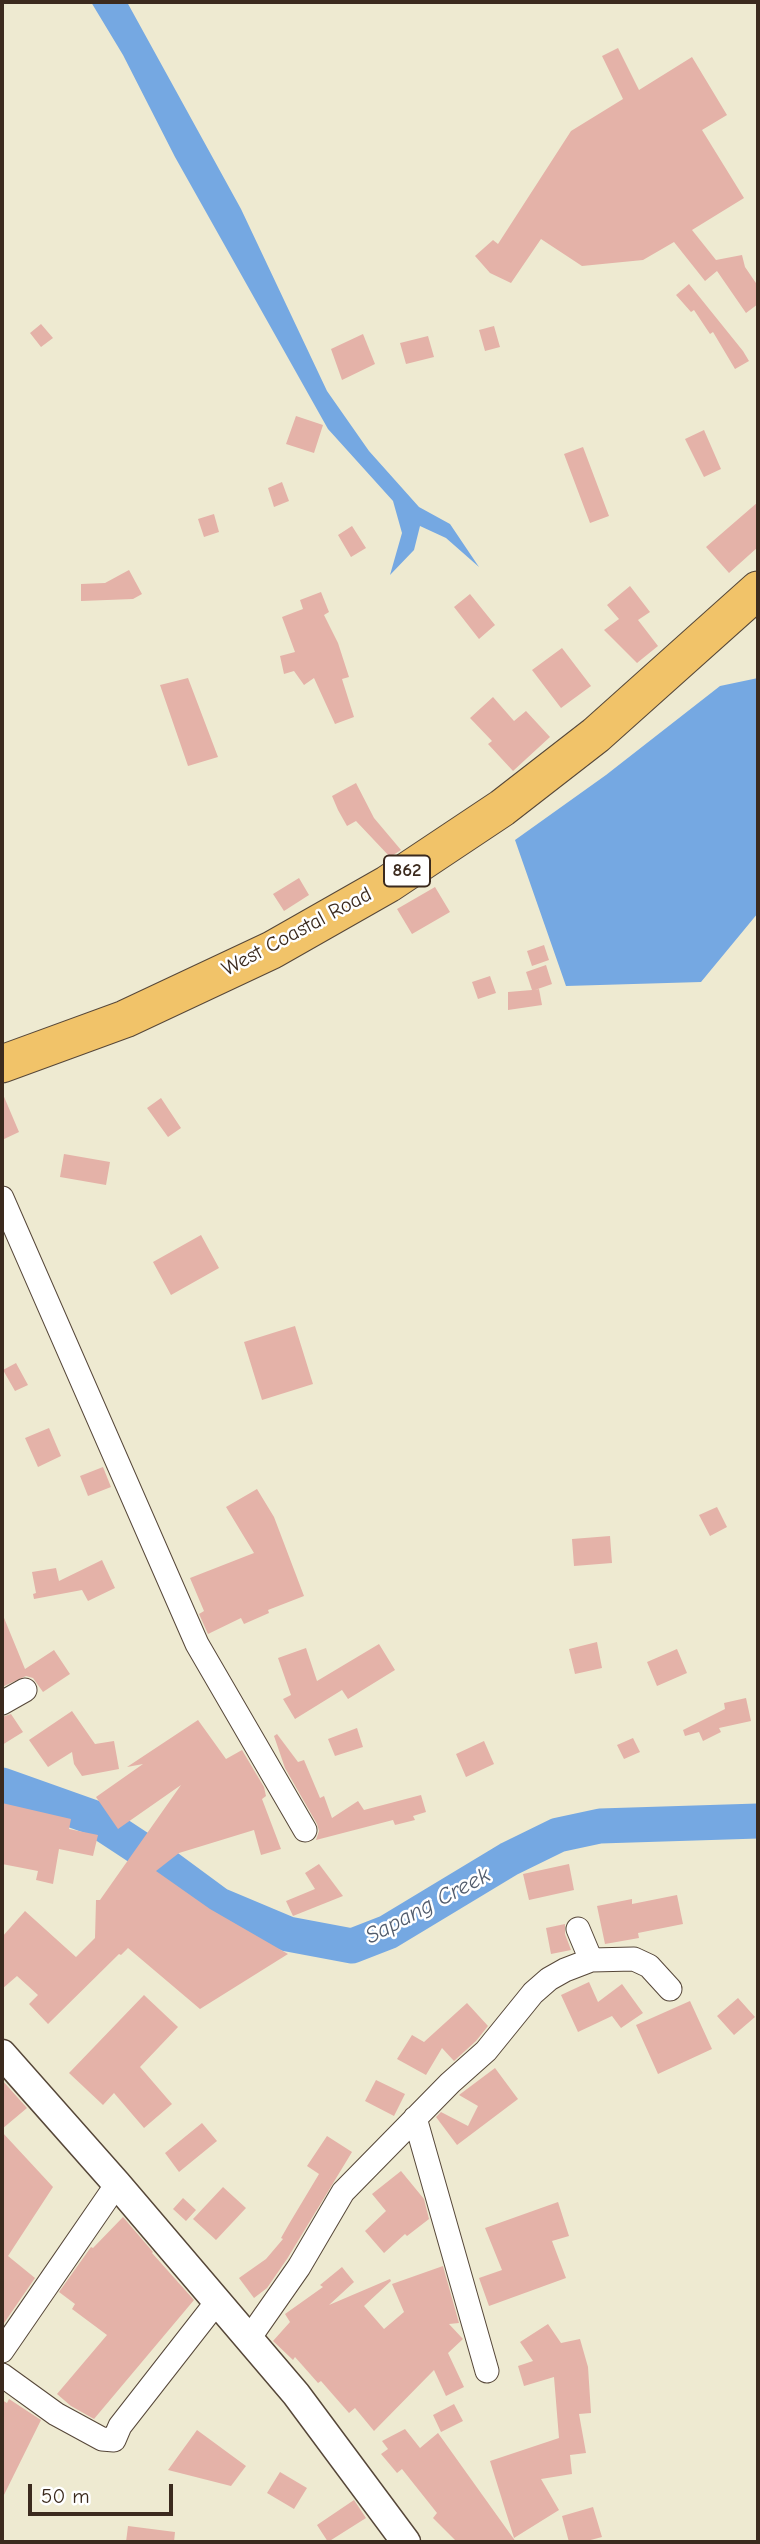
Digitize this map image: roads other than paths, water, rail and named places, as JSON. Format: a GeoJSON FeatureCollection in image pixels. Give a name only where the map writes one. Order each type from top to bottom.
{"type":"FeatureCollection","features":[{"type":"Feature","properties":{"kind":"main road","name":"West Coastal Road"},"geometry":{"type":"LineString","coordinates":[[2,1064],[125,1019],[272,950],[388,884],[502,808],[596,735],[758,590]]}},
{"type":"Feature","properties":{"kind":"street"},"geometry":{"type":"LineString","coordinates":[[2,1198],[197,1644],[305,1830]]}},
{"type":"Feature","properties":{"kind":"street"},"geometry":{"type":"LineString","coordinates":[[2,1703],[25,1690]]}},
{"type":"Feature","properties":{"kind":"street"},"geometry":{"type":"LineString","coordinates":[[578,1929],[591,1960]]}},
{"type":"Feature","properties":{"kind":"street"},"geometry":{"type":"LineString","coordinates":[[248,2340],[299,2267],[343,2192],[485,2051],[541,1986],[565,1969],[591,1960],[635,1959],[649,1966],[670,1989]]}},
{"type":"Feature","properties":{"kind":"street"},"geometry":{"type":"LineString","coordinates":[[2,2054],[296,2394],[406,2542]]}},
{"type":"Feature","properties":{"kind":"street"},"geometry":{"type":"LineString","coordinates":[[415,2118],[487,2371]]}},
{"type":"Feature","properties":{"kind":"street"},"geometry":{"type":"LineString","coordinates":[[2,2351],[117,2184]]}},
{"type":"Feature","properties":{"kind":"street"},"geometry":{"type":"LineString","coordinates":[[2,2375],[66,2419],[102,2439],[114,2440],[120,2426],[216,2303]]}},
{"type":"Feature","properties":{"kind":"water"},"geometry":{"type":"Polygon","coordinates":[[[91,2],[127,2],[241,209],[327,391],[369,451],[419,507],[450,524],[479,567],[446,538],[420,526],[414,550],[390,575],[402,533],[393,501],[328,429],[175,157],[123,55],[91,2]]]}},
{"type":"Feature","properties":{"kind":"water"},"geometry":{"type":"Polygon","coordinates":[[[758,678],[758,913],[701,982],[566,986],[515,840],[606,775],[720,686],[758,678]]]}},
{"type":"Feature","properties":{"kind":"waterway","name":"Sapang Creek"},"geometry":{"type":"LineString","coordinates":[[2,1785],[92,1817],[219,1905],[288,1934],[352,1946],[388,1932],[509,1859],[558,1835],[600,1826],[758,1821]]}}]}
